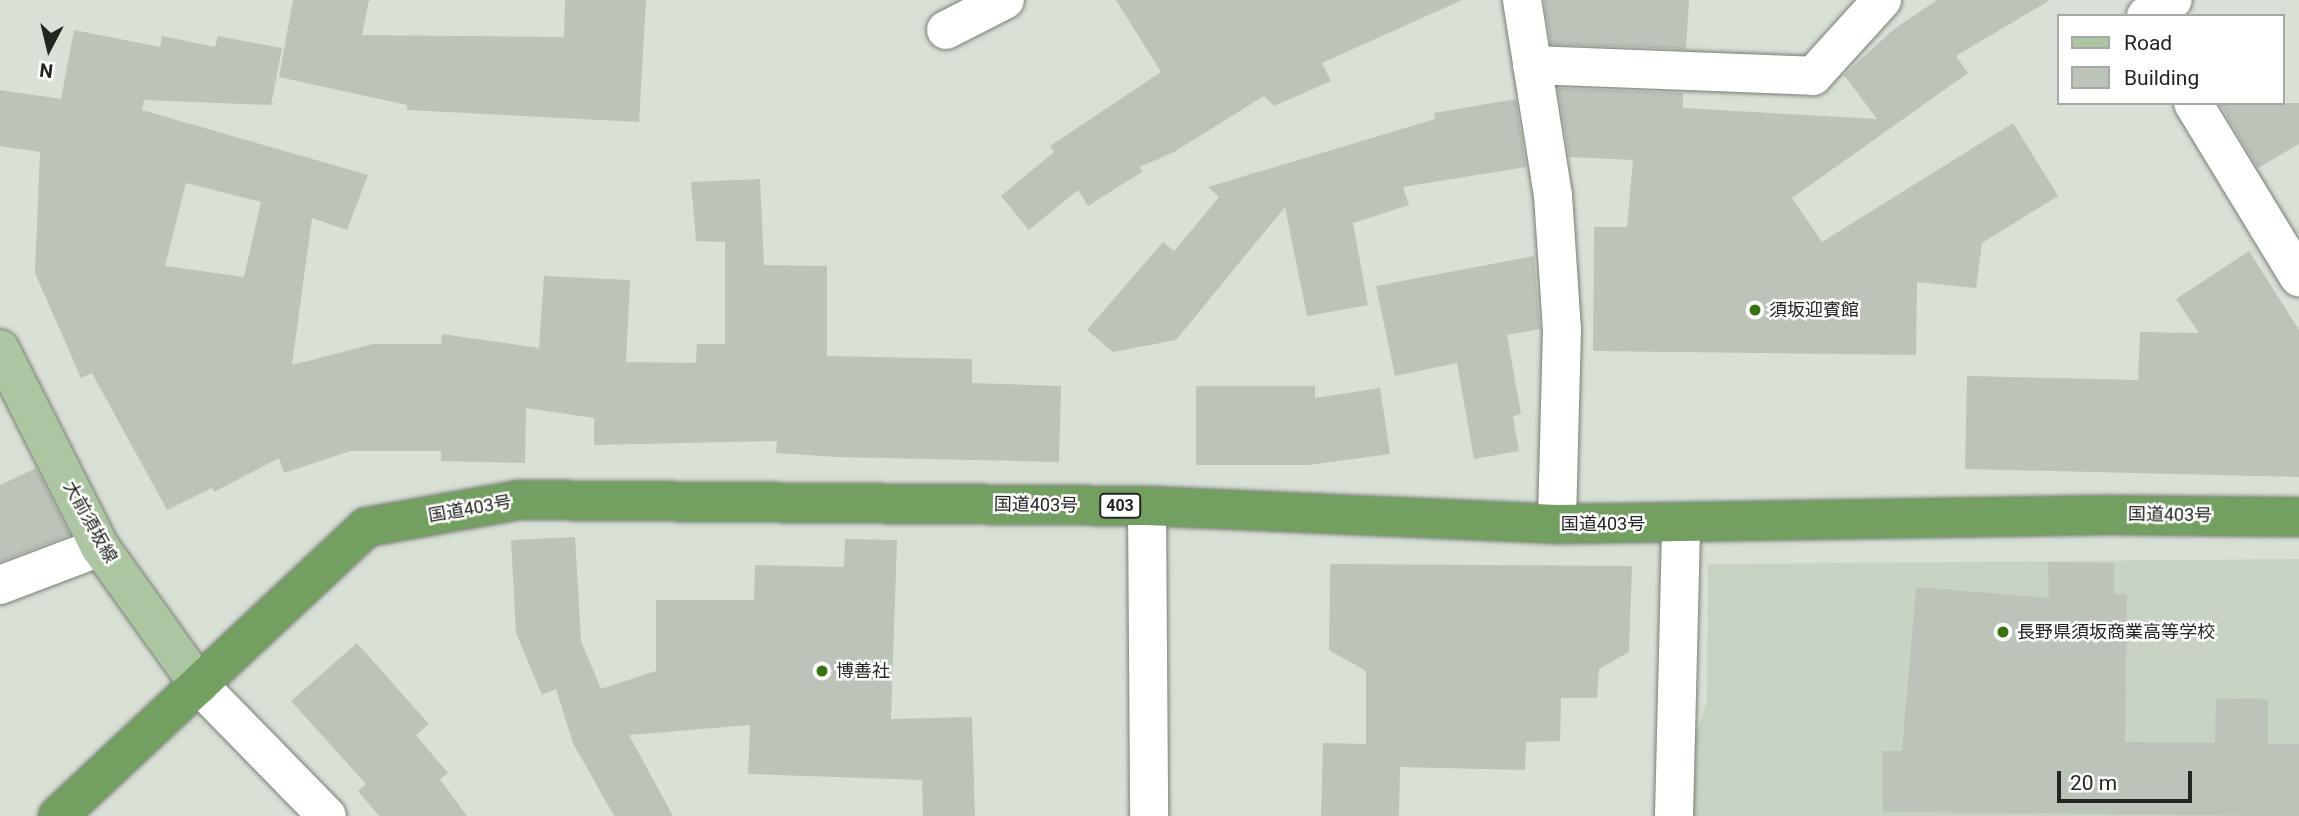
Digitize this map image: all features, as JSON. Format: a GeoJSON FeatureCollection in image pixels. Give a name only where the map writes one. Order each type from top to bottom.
{"type":"FeatureCollection","features":[{"type":"Feature","properties":{"kind":"highway","name":"国道403号"},"geometry":{"type":"LineString","coordinates":[[58,816],[367,527],[518,500],[1147,506],[1557,524],[1681,525],[2109,515],[2299,517]]}},
{"type":"Feature","properties":{"kind":"main road","name":"大前須坂線"},"geometry":{"type":"LineString","coordinates":[[0,349],[100,547],[199,685]]}},
{"type":"Feature","properties":{"kind":"street"},"geometry":{"type":"LineString","coordinates":[[946,30],[1005,0]]}},
{"type":"Feature","properties":{"kind":"street"},"geometry":{"type":"LineString","coordinates":[[1522,0],[1553,195],[1562,329],[1557,524]]}},
{"type":"Feature","properties":{"kind":"street"},"geometry":{"type":"LineString","coordinates":[[1532,65],[1813,76],[1882,0]]}},
{"type":"Feature","properties":{"kind":"street"},"geometry":{"type":"LineString","coordinates":[[2150,14],[2174,0]]}},
{"type":"Feature","properties":{"kind":"street"},"geometry":{"type":"LineString","coordinates":[[2194,105],[2299,277]]}},
{"type":"Feature","properties":{"kind":"street"},"geometry":{"type":"LineString","coordinates":[[1147,506],[1149,816]]}},
{"type":"Feature","properties":{"kind":"street"},"geometry":{"type":"LineString","coordinates":[[1674,816],[1681,525]]}},
{"type":"Feature","properties":{"kind":"street"},"geometry":{"type":"LineString","coordinates":[[0,585],[100,547]]}},
{"type":"Feature","properties":{"kind":"street"},"geometry":{"type":"LineString","coordinates":[[199,685],[314,812]]}},
{"type":"Feature","properties":{"kind":"shaded area","name":"長野県須坂商業高等学校"},"geometry":{"type":"Polygon","coordinates":[[[2299,559],[2299,816],[1693,816],[1694,741],[1707,700],[1708,564],[2299,559]]]}},
{"type":"Feature","properties":{"kind":"building"},"geometry":{"type":"Polygon","coordinates":[[[293,0],[369,0],[362,35],[564,37],[565,0],[646,0],[639,122],[407,110],[407,105],[279,77],[293,0]]]}},
{"type":"Feature","properties":{"kind":"building"},"geometry":{"type":"Polygon","coordinates":[[[1116,0],[1462,0],[1322,63],[1331,81],[1274,106],[1264,96],[1174,152],[1140,167],[1142,172],[1088,206],[1078,190],[1029,230],[1001,196],[1054,152],[1050,146],[1161,72],[1116,0]]]}},
{"type":"Feature","properties":{"kind":"building"},"geometry":{"type":"Polygon","coordinates":[[[1544,0],[1689,0],[1686,49],[1551,44],[1544,0]]]}},
{"type":"Feature","properties":{"kind":"building"},"geometry":{"type":"Polygon","coordinates":[[[1937,0],[2050,0],[1956,56],[1968,73],[1792,198],[1822,242],[2013,123],[2058,196],[1982,243],[1976,288],[1917,282],[1916,355],[1593,351],[1594,227],[1627,227],[1633,160],[1569,157],[1558,88],[1683,93],[1683,108],[1877,119],[1844,75],[1894,29],[1937,0]]]}},
{"type":"Feature","properties":{"kind":"building"},"geometry":{"type":"Polygon","coordinates":[[[74,30],[160,47],[162,36],[215,47],[218,36],[282,48],[271,105],[144,100],[142,110],[368,175],[347,230],[312,218],[292,365],[373,344],[441,344],[442,334],[539,348],[544,276],[630,280],[626,362],[696,363],[697,344],[725,344],[725,242],[696,241],[691,182],[760,179],[764,265],[827,266],[827,356],[972,359],[972,383],[1061,386],[1059,462],[776,453],[777,441],[594,445],[594,418],[526,408],[525,463],[441,461],[441,451],[350,451],[284,473],[279,458],[214,492],[212,488],[167,510],[92,373],[81,378],[35,273],[40,152],[0,146],[0,90],[61,99],[74,30]],[[186,183],[165,266],[244,277],[261,202],[186,183]]]}},
{"type":"Feature","properties":{"kind":"building"},"geometry":{"type":"Polygon","coordinates":[[[1516,99],[1526,167],[1403,187],[1409,205],[1353,223],[1368,305],[1307,316],[1285,207],[1176,340],[1113,352],[1087,330],[1163,242],[1174,251],[1219,197],[1208,187],[1435,119],[1434,113],[1516,99]]]}},
{"type":"Feature","properties":{"kind":"building"},"geometry":{"type":"Polygon","coordinates":[[[2299,103],[2299,144],[2258,168],[2220,105],[2299,103]]]}},
{"type":"Feature","properties":{"kind":"building"},"geometry":{"type":"Polygon","coordinates":[[[2249,251],[2299,330],[2299,477],[1965,469],[1967,376],[2138,380],[2140,332],[2199,333],[2176,299],[2249,251]]]}},
{"type":"Feature","properties":{"kind":"building"},"geometry":{"type":"Polygon","coordinates":[[[1534,256],[1540,329],[1507,335],[1521,414],[1513,416],[1519,451],[1474,459],[1457,363],[1395,376],[1376,286],[1534,256]]]}},
{"type":"Feature","properties":{"kind":"building"},"geometry":{"type":"Polygon","coordinates":[[[1196,386],[1315,386],[1315,398],[1380,388],[1390,454],[1308,465],[1196,465],[1196,386]]]}},
{"type":"Feature","properties":{"kind":"building"},"geometry":{"type":"Polygon","coordinates":[[[36,468],[70,535],[0,562],[0,485],[36,468]]]}},
{"type":"Feature","properties":{"kind":"building"},"geometry":{"type":"Polygon","coordinates":[[[575,537],[581,641],[601,689],[656,671],[656,600],[754,600],[755,565],[844,567],[845,539],[897,540],[891,719],[972,717],[975,816],[923,816],[922,780],[748,774],[750,725],[629,735],[673,816],[614,816],[573,743],[556,689],[542,695],[516,633],[511,540],[575,537]]]}},
{"type":"Feature","properties":{"kind":"building"},"geometry":{"type":"Polygon","coordinates":[[[2048,562],[2114,563],[2114,594],[2127,594],[2125,742],[2215,743],[2216,698],[2268,699],[2268,744],[2299,744],[2299,816],[1883,812],[1882,751],[1902,751],[1916,587],[2049,598],[2048,562]]]}},
{"type":"Feature","properties":{"kind":"building"},"geometry":{"type":"Polygon","coordinates":[[[1330,564],[1632,566],[1629,652],[1599,669],[1597,698],[1561,698],[1560,741],[1526,742],[1525,770],[1400,767],[1399,816],[1321,816],[1323,743],[1366,744],[1366,671],[1329,650],[1330,564]]]}},
{"type":"Feature","properties":{"kind":"building"},"geometry":{"type":"Polygon","coordinates":[[[357,643],[429,724],[416,735],[448,773],[440,779],[467,816],[379,816],[358,791],[366,784],[291,701],[357,643]]]}},
{"type":"Feature","properties":{"kind":"place","name":"須坂迎賓館"},"geometry":{"type":"Point","coordinates":[1755,310]}},
{"type":"Feature","properties":{"kind":"place","name":"長野県須坂商業高等学校"},"geometry":{"type":"Point","coordinates":[2003,632]}},
{"type":"Feature","properties":{"kind":"place","name":"博善社"},"geometry":{"type":"Point","coordinates":[822,671]}}]}
